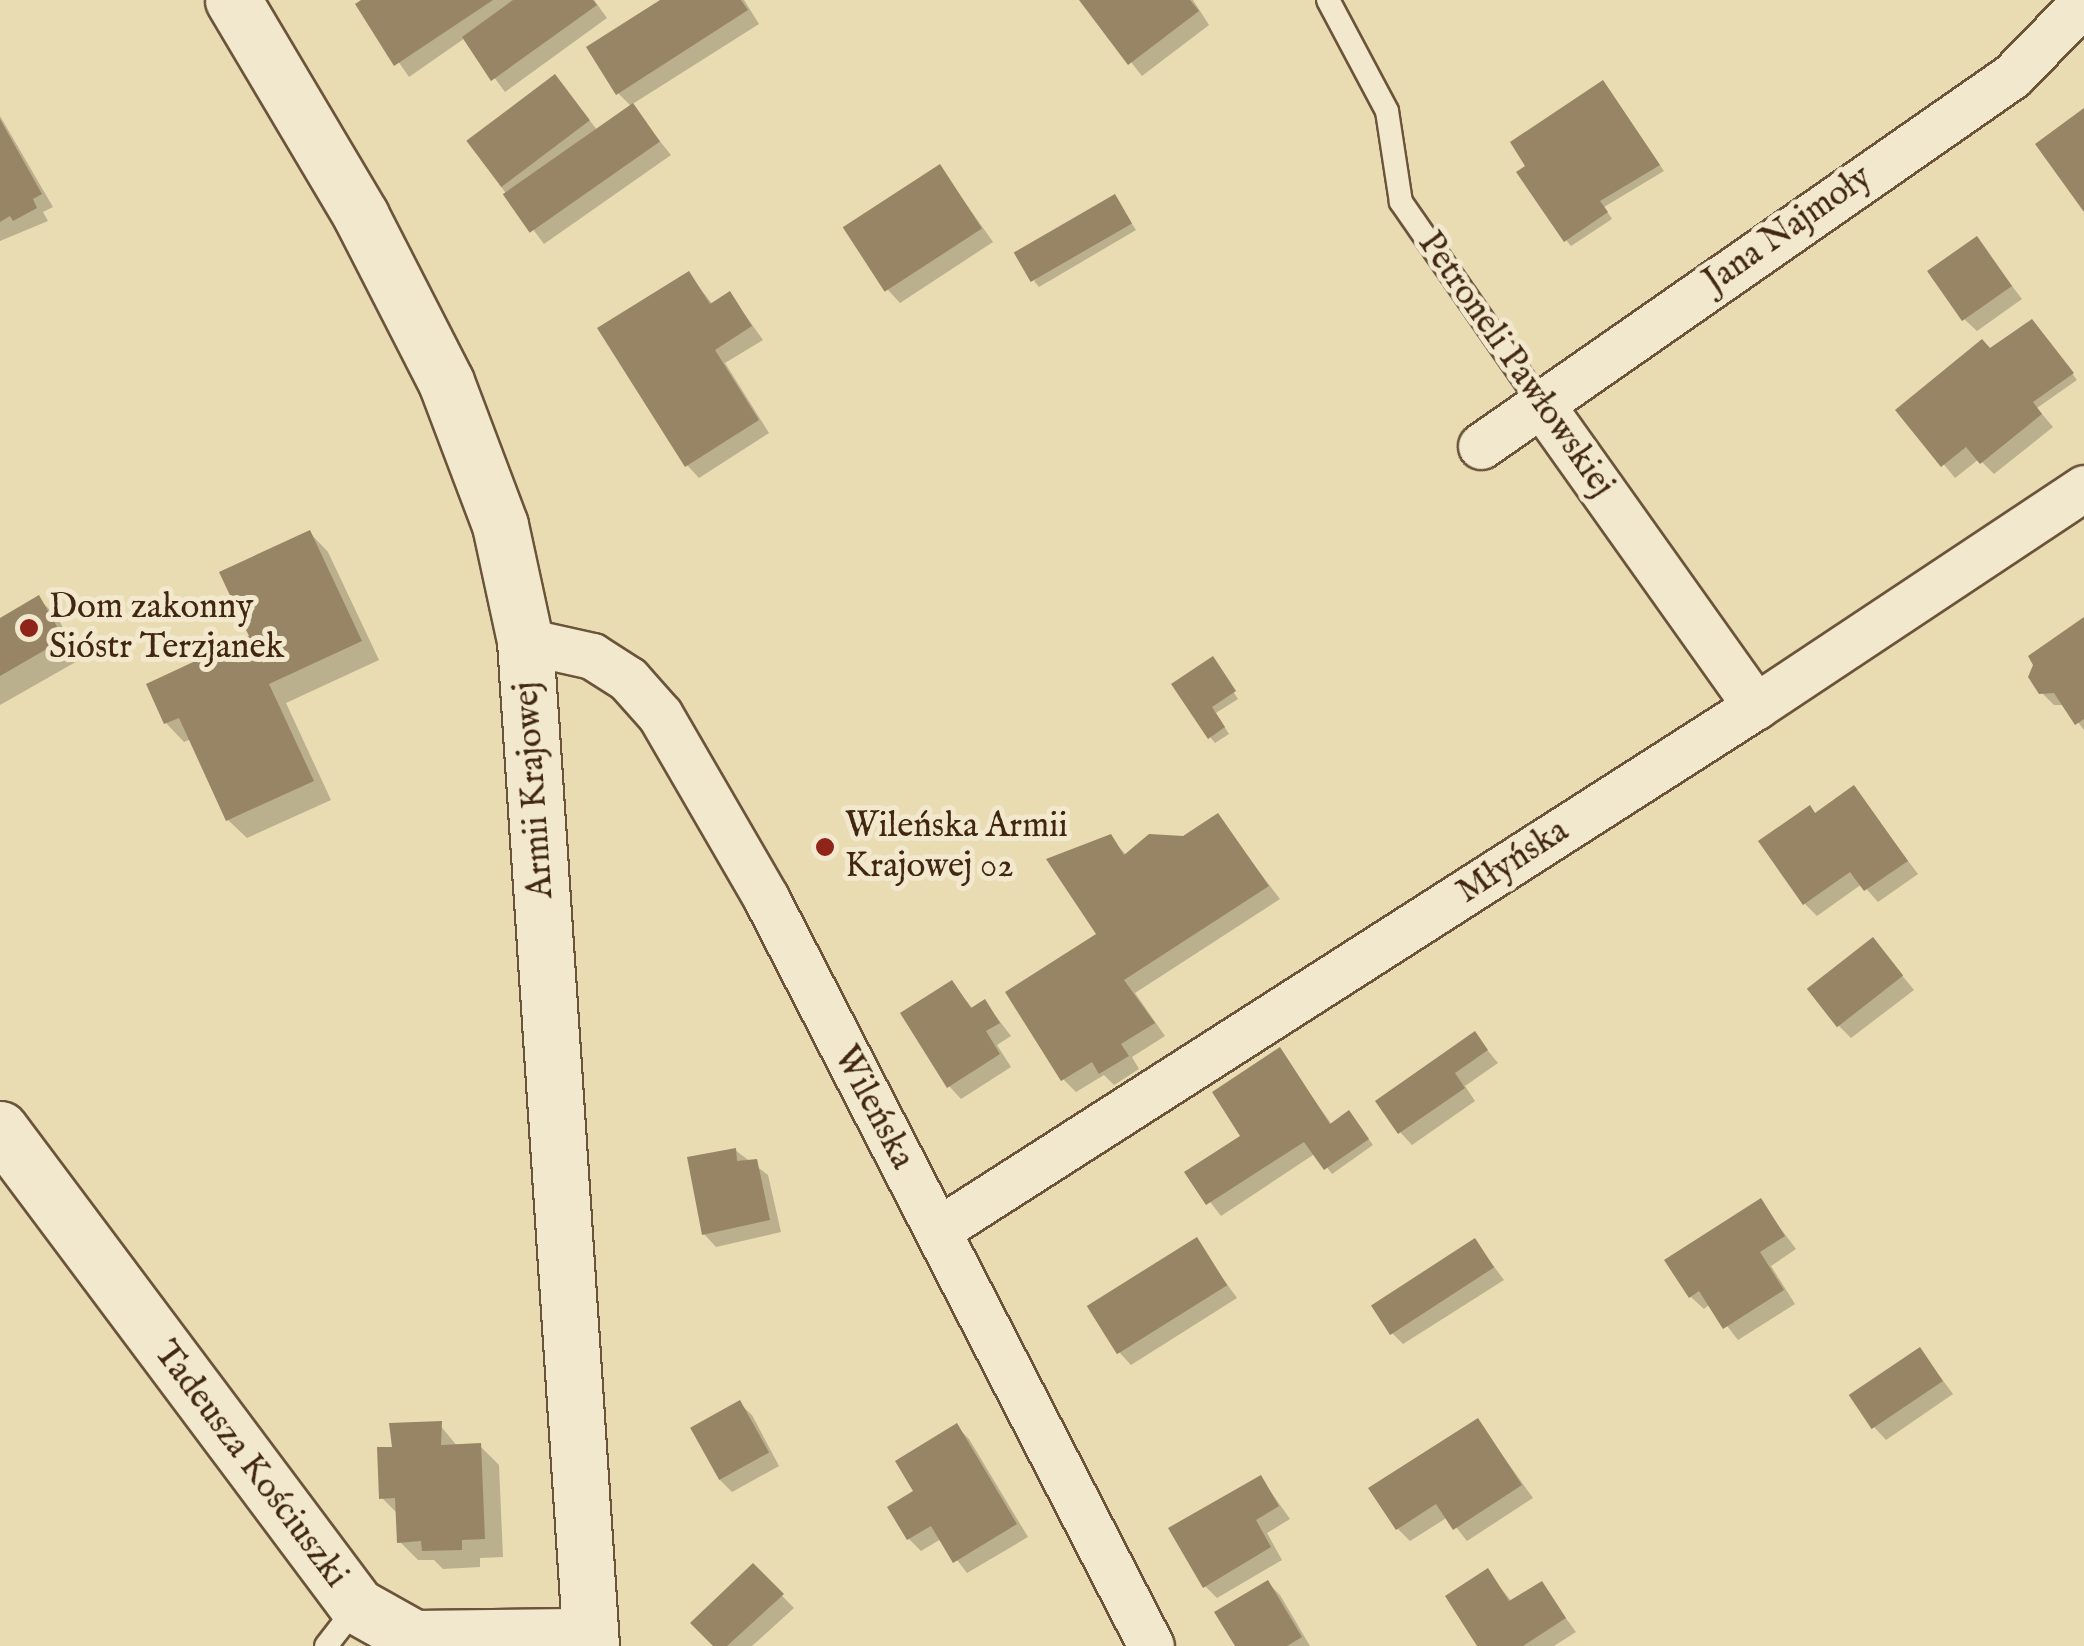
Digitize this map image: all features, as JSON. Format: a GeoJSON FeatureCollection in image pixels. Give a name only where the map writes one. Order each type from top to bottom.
{"type":"FeatureCollection","features":[{"type":"Feature","properties":{"kind":"main road","name":"Armii Krajowej"},"geometry":{"type":"LineString","coordinates":[[234,0],[360,216],[446,382],[500,525],[525,641],[590,1641]]}},
{"type":"Feature","properties":{"kind":"main road","name":"Tadeusza Kościuszki"},"geometry":{"type":"LineString","coordinates":[[0,1129],[342,1626],[414,1638],[590,1641]]}},
{"type":"Feature","properties":{"kind":"street","name":"Jana Najmoły"},"geometry":{"type":"LineString","coordinates":[[1480,446],[2012,76],[2084,2]]}},
{"type":"Feature","properties":{"kind":"street","name":"Petroneli Pawłowskiej"},"geometry":{"type":"LineString","coordinates":[[1541,404],[1756,706]]}},
{"type":"Feature","properties":{"kind":"street","name":"Młyńska"},"geometry":{"type":"LineString","coordinates":[[938,1230],[1756,706],[2084,488]]}},
{"type":"Feature","properties":{"kind":"street","name":"Wileńska"},"geometry":{"type":"LineString","coordinates":[[525,641],[592,656],[628,680],[660,715],[766,898],[1151,1646]]}},
{"type":"Feature","properties":{"kind":"lane","name":"Petroneli Pawłowskiej"},"geometry":{"type":"LineString","coordinates":[[1328,0],[1387,111],[1401,202],[1541,404]]}},
{"type":"Feature","properties":{"kind":"building"},"geometry":{"type":"Polygon","coordinates":[[[361,0],[493,0],[394,66],[355,4],[361,0]]]}},
{"type":"Feature","properties":{"kind":"building"},"geometry":{"type":"Polygon","coordinates":[[[513,0],[593,0],[597,5],[491,81],[462,37],[513,0]]]}},
{"type":"Feature","properties":{"kind":"building"},"geometry":{"type":"Polygon","coordinates":[[[660,0],[741,0],[748,10],[616,95],[586,47],[660,0]]]}},
{"type":"Feature","properties":{"kind":"building"},"geometry":{"type":"Polygon","coordinates":[[[1079,0],[1190,0],[1199,11],[1128,65],[1079,0]]]}},
{"type":"Feature","properties":{"kind":"building"},"geometry":{"type":"Polygon","coordinates":[[[555,74],[590,120],[501,187],[466,141],[555,74]]]}},
{"type":"Feature","properties":{"kind":"building"},"geometry":{"type":"Polygon","coordinates":[[[1603,80],[1660,165],[1600,201],[1608,212],[1564,242],[1516,172],[1525,166],[1510,142],[1603,80]]]}},
{"type":"Feature","properties":{"kind":"building"},"geometry":{"type":"Polygon","coordinates":[[[633,103],[660,142],[530,233],[503,194],[633,103]]]}},
{"type":"Feature","properties":{"kind":"building"},"geometry":{"type":"Polygon","coordinates":[[[2084,108],[2084,212],[2035,144],[2084,108]]]}},
{"type":"Feature","properties":{"kind":"building"},"geometry":{"type":"Polygon","coordinates":[[[0,119],[42,194],[33,199],[37,208],[13,221],[10,216],[0,222],[0,119]]]}},
{"type":"Feature","properties":{"kind":"building"},"geometry":{"type":"Polygon","coordinates":[[[940,164],[982,229],[885,292],[843,227],[940,164]]]}},
{"type":"Feature","properties":{"kind":"building"},"geometry":{"type":"Polygon","coordinates":[[[1115,194],[1132,223],[1031,282],[1014,252],[1115,194]]]}},
{"type":"Feature","properties":{"kind":"building"},"geometry":{"type":"Polygon","coordinates":[[[1977,236],[2012,286],[1962,321],[1927,271],[1977,236]]]}},
{"type":"Feature","properties":{"kind":"building"},"geometry":{"type":"Polygon","coordinates":[[[689,271],[710,304],[730,291],[752,326],[715,350],[759,420],[685,467],[597,328],[689,271]]]}},
{"type":"Feature","properties":{"kind":"building"},"geometry":{"type":"Polygon","coordinates":[[[2032,319],[2074,373],[2033,402],[2042,414],[1980,464],[1966,447],[1941,467],[1895,410],[1982,339],[1990,348],[2032,319]]]}},
{"type":"Feature","properties":{"kind":"building"},"geometry":{"type":"Polygon","coordinates":[[[310,530],[362,641],[269,684],[314,781],[226,821],[179,718],[164,724],[146,684],[249,636],[219,572],[310,530]]]}},
{"type":"Feature","properties":{"kind":"building","name":"Dom zakonny Sióstr Terzjanek"},"geometry":{"type":"Polygon","coordinates":[[[39,595],[64,639],[0,676],[0,618],[39,595]]]}},
{"type":"Feature","properties":{"kind":"building"},"geometry":{"type":"Polygon","coordinates":[[[2084,617],[2084,719],[2075,725],[2054,693],[2039,694],[2028,677],[2033,665],[2028,656],[2084,617]]]}},
{"type":"Feature","properties":{"kind":"building"},"geometry":{"type":"Polygon","coordinates":[[[1213,656],[1236,691],[1212,707],[1225,727],[1208,739],[1171,684],[1213,656]]]}},
{"type":"Feature","properties":{"kind":"building"},"geometry":{"type":"Polygon","coordinates":[[[1854,785],[1908,861],[1864,891],[1850,872],[1803,905],[1758,841],[1810,805],[1815,813],[1854,785]]]}},
{"type":"Feature","properties":{"kind":"building"},"geometry":{"type":"Polygon","coordinates":[[[1218,813],[1269,886],[1124,980],[1155,1023],[1121,1044],[1129,1056],[1099,1074],[1092,1062],[1061,1081],[1005,992],[1096,934],[1046,859],[1111,834],[1124,855],[1149,834],[1183,836],[1218,813]]]}},
{"type":"Feature","properties":{"kind":"building"},"geometry":{"type":"Polygon","coordinates":[[[1873,937],[1903,976],[1837,1027],[1807,989],[1873,937]]]}},
{"type":"Feature","properties":{"kind":"building"},"geometry":{"type":"Polygon","coordinates":[[[952,980],[971,1008],[985,999],[1000,1023],[986,1031],[1000,1054],[947,1088],[900,1013],[952,980]]]}},
{"type":"Feature","properties":{"kind":"building"},"geometry":{"type":"Polygon","coordinates":[[[1475,1031],[1488,1050],[1455,1073],[1465,1088],[1398,1134],[1375,1101],[1475,1031]]]}},
{"type":"Feature","properties":{"kind":"building"},"geometry":{"type":"Polygon","coordinates":[[[1280,1047],[1330,1124],[1349,1110],[1369,1139],[1324,1170],[1304,1142],[1206,1205],[1184,1172],[1240,1136],[1212,1092],[1280,1047]]]}},
{"type":"Feature","properties":{"kind":"building"},"geometry":{"type":"Polygon","coordinates":[[[736,1148],[737,1161],[757,1159],[770,1220],[702,1235],[687,1157],[736,1148]]]}},
{"type":"Feature","properties":{"kind":"building"},"geometry":{"type":"Polygon","coordinates":[[[1761,1198],[1785,1236],[1760,1252],[1784,1290],[1723,1329],[1699,1291],[1689,1298],[1664,1260],[1761,1198]]]}},
{"type":"Feature","properties":{"kind":"building"},"geometry":{"type":"Polygon","coordinates":[[[1197,1237],[1227,1285],[1117,1354],[1087,1306],[1197,1237]]]}},
{"type":"Feature","properties":{"kind":"building"},"geometry":{"type":"Polygon","coordinates":[[[1475,1238],[1494,1267],[1390,1335],[1371,1306],[1475,1238]]]}},
{"type":"Feature","properties":{"kind":"building"},"geometry":{"type":"Polygon","coordinates":[[[1920,1347],[1943,1381],[1872,1429],[1849,1395],[1920,1347]]]}},
{"type":"Feature","properties":{"kind":"building"},"geometry":{"type":"Polygon","coordinates":[[[740,1400],[769,1452],[719,1480],[690,1428],[740,1400]]]}},
{"type":"Feature","properties":{"kind":"building"},"geometry":{"type":"Polygon","coordinates":[[[1478,1418],[1522,1485],[1453,1530],[1436,1504],[1396,1530],[1368,1488],[1478,1418]]]}},
{"type":"Feature","properties":{"kind":"building"},"geometry":{"type":"Polygon","coordinates":[[[442,1421],[441,1445],[481,1443],[485,1539],[462,1540],[462,1550],[422,1551],[421,1541],[397,1543],[395,1498],[379,1499],[377,1447],[392,1447],[389,1423],[442,1421]]]}},
{"type":"Feature","properties":{"kind":"building"},"geometry":{"type":"Polygon","coordinates":[[[957,1423],[1017,1524],[953,1563],[931,1526],[907,1540],[887,1507],[913,1491],[895,1461],[957,1423]]]}},
{"type":"Feature","properties":{"kind":"building"},"geometry":{"type":"Polygon","coordinates":[[[1261,1475],[1279,1506],[1256,1520],[1271,1547],[1203,1588],[1168,1528],[1261,1475]]]}},
{"type":"Feature","properties":{"kind":"building"},"geometry":{"type":"Polygon","coordinates":[[[753,1563],[784,1594],[727,1646],[713,1646],[690,1623],[753,1563]]]}},
{"type":"Feature","properties":{"kind":"building"},"geometry":{"type":"Polygon","coordinates":[[[1488,1568],[1509,1601],[1542,1581],[1566,1618],[1523,1646],[1477,1646],[1445,1596],[1488,1568]]]}},
{"type":"Feature","properties":{"kind":"building"},"geometry":{"type":"Polygon","coordinates":[[[1268,1580],[1302,1637],[1287,1646],[1235,1646],[1214,1612],[1268,1580]]]}},
{"type":"Feature","properties":{"kind":"place","name":"Dom zakonny Sióstr Terzjanek"},"geometry":{"type":"Point","coordinates":[29,628]}},
{"type":"Feature","properties":{"kind":"place","name":"Wileńska Armii Krajowej 02"},"geometry":{"type":"Point","coordinates":[825,847]}}]}
